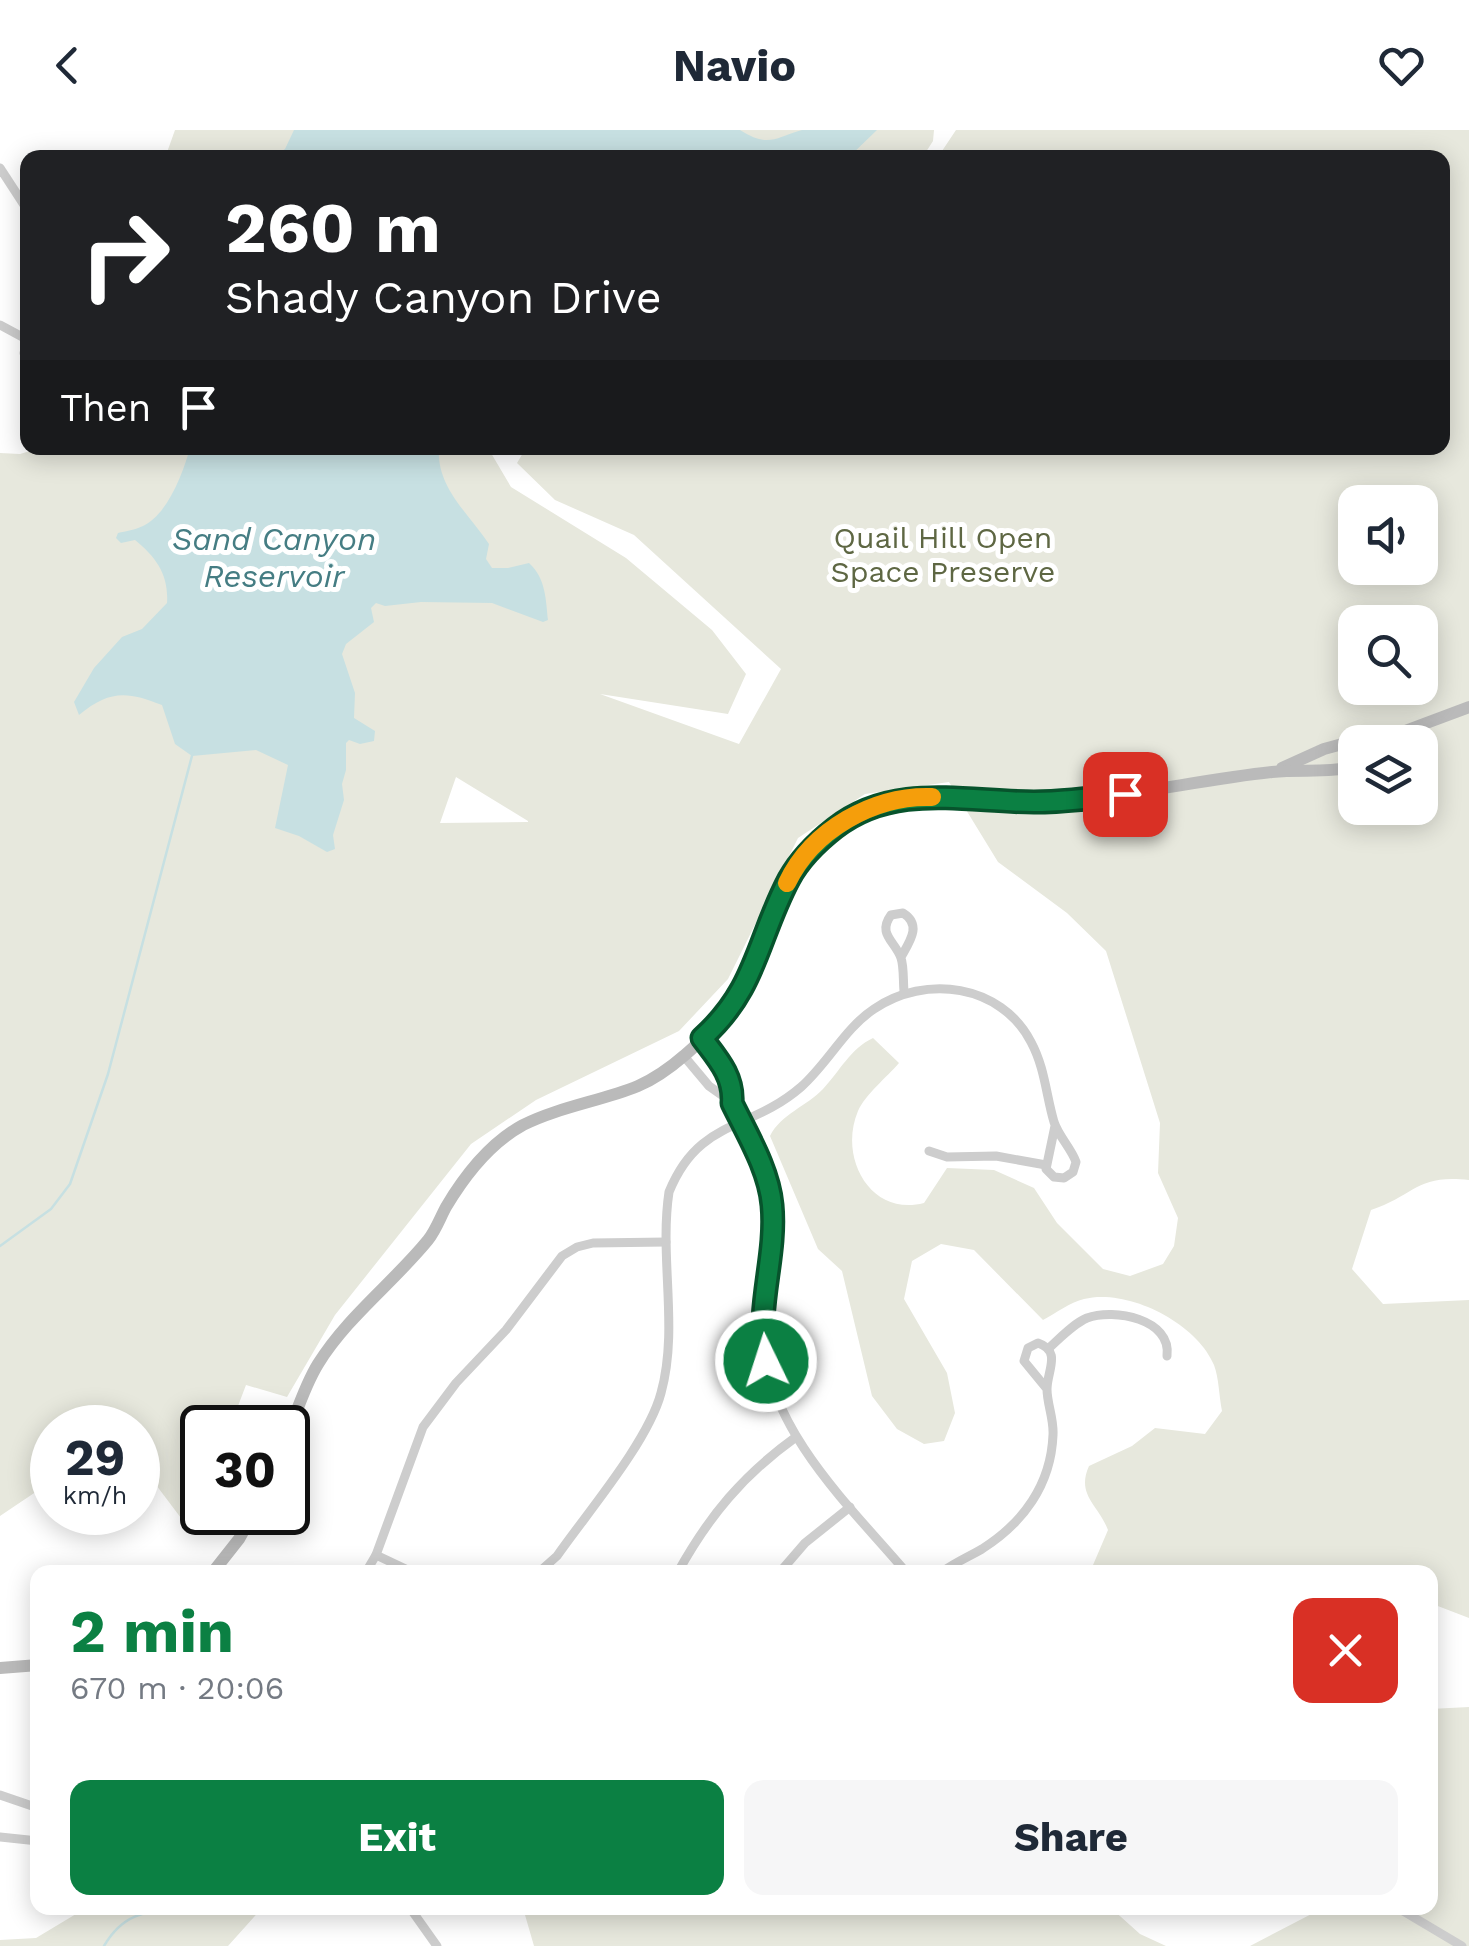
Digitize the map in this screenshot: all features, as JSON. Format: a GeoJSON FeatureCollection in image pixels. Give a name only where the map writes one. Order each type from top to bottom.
{"type":"FeatureCollection","features":[{"type":"Feature","properties":{"kind":"street"},"geometry":{"type":"LineString","coordinates":[[0,168],[20,199]]}},
{"type":"Feature","properties":{"kind":"street"},"geometry":{"type":"LineString","coordinates":[[1421,725],[1469,707]]}},
{"type":"Feature","properties":{"kind":"street"},"geometry":{"type":"LineString","coordinates":[[1275,772],[1338,745]]}},
{"type":"Feature","properties":{"kind":"street"},"geometry":{"type":"LineString","coordinates":[[300,1405],[316,1367],[334,1342],[431,1236],[447,1206],[489,1150],[525,1124],[641,1085],[683,1055],[729,1012],[743,990],[790,876],[818,841],[843,822],[869,808],[921,796],[1074,801],[1275,772],[1338,770]]}},
{"type":"Feature","properties":{"kind":"street"},"geometry":{"type":"LineString","coordinates":[[900,957],[914,925],[902,913],[891,915],[885,923],[886,934],[900,957],[904,991]]}},
{"type":"Feature","properties":{"kind":"street"},"geometry":{"type":"LineString","coordinates":[[547,1565],[646,1430],[661,1395],[667,1360],[668,1192],[686,1158],[715,1134],[774,1107],[801,1086],[860,1020],[904,991],[950,988],[986,998],[1003,1008],[1018,1022],[1037,1054],[1055,1126],[1075,1157],[1076,1167],[1069,1176],[1059,1178],[1050,1174],[1046,1164],[1055,1126]]}},
{"type":"Feature","properties":{"kind":"street"},"geometry":{"type":"LineString","coordinates":[[702,1038],[728,1075],[734,1090],[732,1103]]}},
{"type":"Feature","properties":{"kind":"street"},"geometry":{"type":"LineString","coordinates":[[683,1055],[711,1088],[732,1103],[764,1173],[772,1206],[762,1342],[776,1396],[796,1437],[900,1565]]}},
{"type":"Feature","properties":{"kind":"street"},"geometry":{"type":"LineString","coordinates":[[711,1088],[728,1075]]}},
{"type":"Feature","properties":{"kind":"street"},"geometry":{"type":"LineString","coordinates":[[929,1151],[947,1157],[996,1156],[1046,1164]]}},
{"type":"Feature","properties":{"kind":"street"},"geometry":{"type":"LineString","coordinates":[[370,1565],[423,1427],[456,1382],[506,1330],[562,1256],[578,1246],[593,1243],[666,1242]]}},
{"type":"Feature","properties":{"kind":"street"},"geometry":{"type":"LineString","coordinates":[[1048,1348],[1086,1318],[1106,1314],[1156,1326],[1166,1337],[1167,1356]]}},
{"type":"Feature","properties":{"kind":"street"},"geometry":{"type":"LineString","coordinates":[[954,1565],[1016,1523],[1033,1503],[1048,1465],[1054,1434],[1047,1389],[1052,1354],[1043,1344],[1032,1345],[1024,1361],[1047,1389]]}},
{"type":"Feature","properties":{"kind":"street"},"geometry":{"type":"LineString","coordinates":[[682,1565],[702,1529],[735,1487],[796,1437]]}},
{"type":"Feature","properties":{"kind":"street"},"geometry":{"type":"LineString","coordinates":[[786,1565],[805,1543],[850,1507]]}},
{"type":"Feature","properties":{"kind":"street"},"geometry":{"type":"LineString","coordinates":[[219,1565],[241,1535]]}},
{"type":"Feature","properties":{"kind":"street"},"geometry":{"type":"LineString","coordinates":[[376,1555],[397,1565]]}},
{"type":"Feature","properties":{"kind":"street"},"geometry":{"type":"LineString","coordinates":[[0,1668],[30,1666]]}},
{"type":"Feature","properties":{"kind":"street"},"geometry":{"type":"LineString","coordinates":[[0,1795],[30,1805]]}},
{"type":"Feature","properties":{"kind":"street"},"geometry":{"type":"LineString","coordinates":[[0,1837],[30,1840]]}},
{"type":"Feature","properties":{"kind":"street"},"geometry":{"type":"LineString","coordinates":[[415,1915],[437,1946]]}},
{"type":"Feature","properties":{"kind":"street"},"geometry":{"type":"LineString","coordinates":[[1410,1915],[1462,1946]]}},
{"type":"Feature","properties":{"kind":"green space"},"geometry":{"type":"Polygon","coordinates":[[[175,130],[934,130],[927,150],[168,150],[175,130]]]}},
{"type":"Feature","properties":{"kind":"green space","name":"Quail Hill Open Space Preserve"},"geometry":{"type":"Polygon","coordinates":[[[956,130],[1469,130],[1469,1180],[1427,1183],[1371,1210],[1352,1269],[1383,1304],[1469,1300],[1469,1618],[1438,1606],[1438,1565],[1093,1565],[1108,1530],[1087,1492],[1089,1466],[1132,1446],[1155,1428],[1205,1434],[1222,1411],[1216,1370],[1205,1350],[1177,1323],[1140,1304],[1102,1297],[1084,1299],[1043,1320],[974,1250],[941,1244],[912,1261],[904,1299],[947,1373],[955,1413],[944,1441],[924,1444],[897,1429],[872,1396],[842,1271],[818,1249],[770,1136],[873,1038],[899,1063],[861,1105],[852,1147],[864,1180],[889,1201],[905,1205],[924,1203],[947,1168],[994,1170],[1034,1188],[1057,1223],[1103,1269],[1130,1276],[1163,1264],[1174,1246],[1178,1218],[1158,1173],[1160,1123],[1106,951],[1067,913],[998,862],[949,782],[865,794],[798,838],[728,979],[679,1031],[536,1100],[471,1144],[335,1315],[287,1397],[246,1385],[238,1405],[180,1405],[180,1517],[160,1490],[160,1405],[30,1405],[30,1496],[0,1516],[0,453],[492,455],[511,487],[626,558],[712,630],[746,674],[728,714],[600,694],[739,744],[781,669],[634,535],[555,500],[517,463],[522,455],[1450,455],[1450,150],[943,150],[956,130]],[[456,777],[440,823],[528,822],[456,777]]]}},
{"type":"Feature","properties":{"kind":"green space"},"geometry":{"type":"Polygon","coordinates":[[[1469,1707],[1469,1946],[1250,1946],[1310,1915],[1438,1915],[1438,1709],[1469,1707]]]}},
{"type":"Feature","properties":{"kind":"green space"},"geometry":{"type":"Polygon","coordinates":[[[74,1915],[256,1915],[228,1946],[0,1946],[0,1940],[36,1938],[74,1915]]]}},
{"type":"Feature","properties":{"kind":"green space"},"geometry":{"type":"Polygon","coordinates":[[[525,1915],[1119,1915],[1140,1934],[1166,1946],[534,1946],[525,1915]]]}},
{"type":"Feature","properties":{"kind":"water"},"geometry":{"type":"Polygon","coordinates":[[[294,130],[740,130],[765,140],[802,130],[877,130],[856,150],[285,149],[294,130]]]}},
{"type":"Feature","properties":{"kind":"water","name":"Sand Canyon Reservoir"},"geometry":{"type":"Polygon","coordinates":[[[188,455],[439,455],[448,488],[489,544],[486,559],[492,568],[529,563],[542,583],[548,620],[543,622],[492,603],[376,603],[371,608],[374,622],[346,644],[342,654],[355,693],[354,718],[375,731],[374,741],[346,743],[344,800],[333,835],[335,849],[327,852],[275,828],[288,765],[256,750],[192,756],[175,744],[162,705],[150,700],[128,695],[109,697],[79,715],[74,702],[94,668],[122,637],[142,629],[167,603],[166,584],[155,560],[135,540],[121,543],[116,538],[118,533],[152,520],[179,481],[188,455]]]}},
{"type":"Feature","properties":{"kind":"waterway"},"geometry":{"type":"LineString","coordinates":[[0,1246],[51,1209],[70,1184],[108,1074],[193,752]]}},
{"type":"Feature","properties":{"kind":"waterway"},"geometry":{"type":"LineString","coordinates":[[104,1946],[120,1925],[139,1915]]}},
{"type":"Feature","properties":{"kind":"slow traffic"},"geometry":{"type":"LineString","coordinates":[[787,883],[818,841],[843,822],[896,800],[932,797]]}},
{"type":"Feature","properties":{"kind":"route"},"geometry":{"type":"LineString","coordinates":[[766,1361],[762,1334],[772,1232],[770,1190],[732,1103],[734,1090],[729,1077],[702,1038],[729,1012],[743,990],[790,876],[818,841],[843,822],[896,800],[921,796],[1074,801],[1125,794]]}}]}
